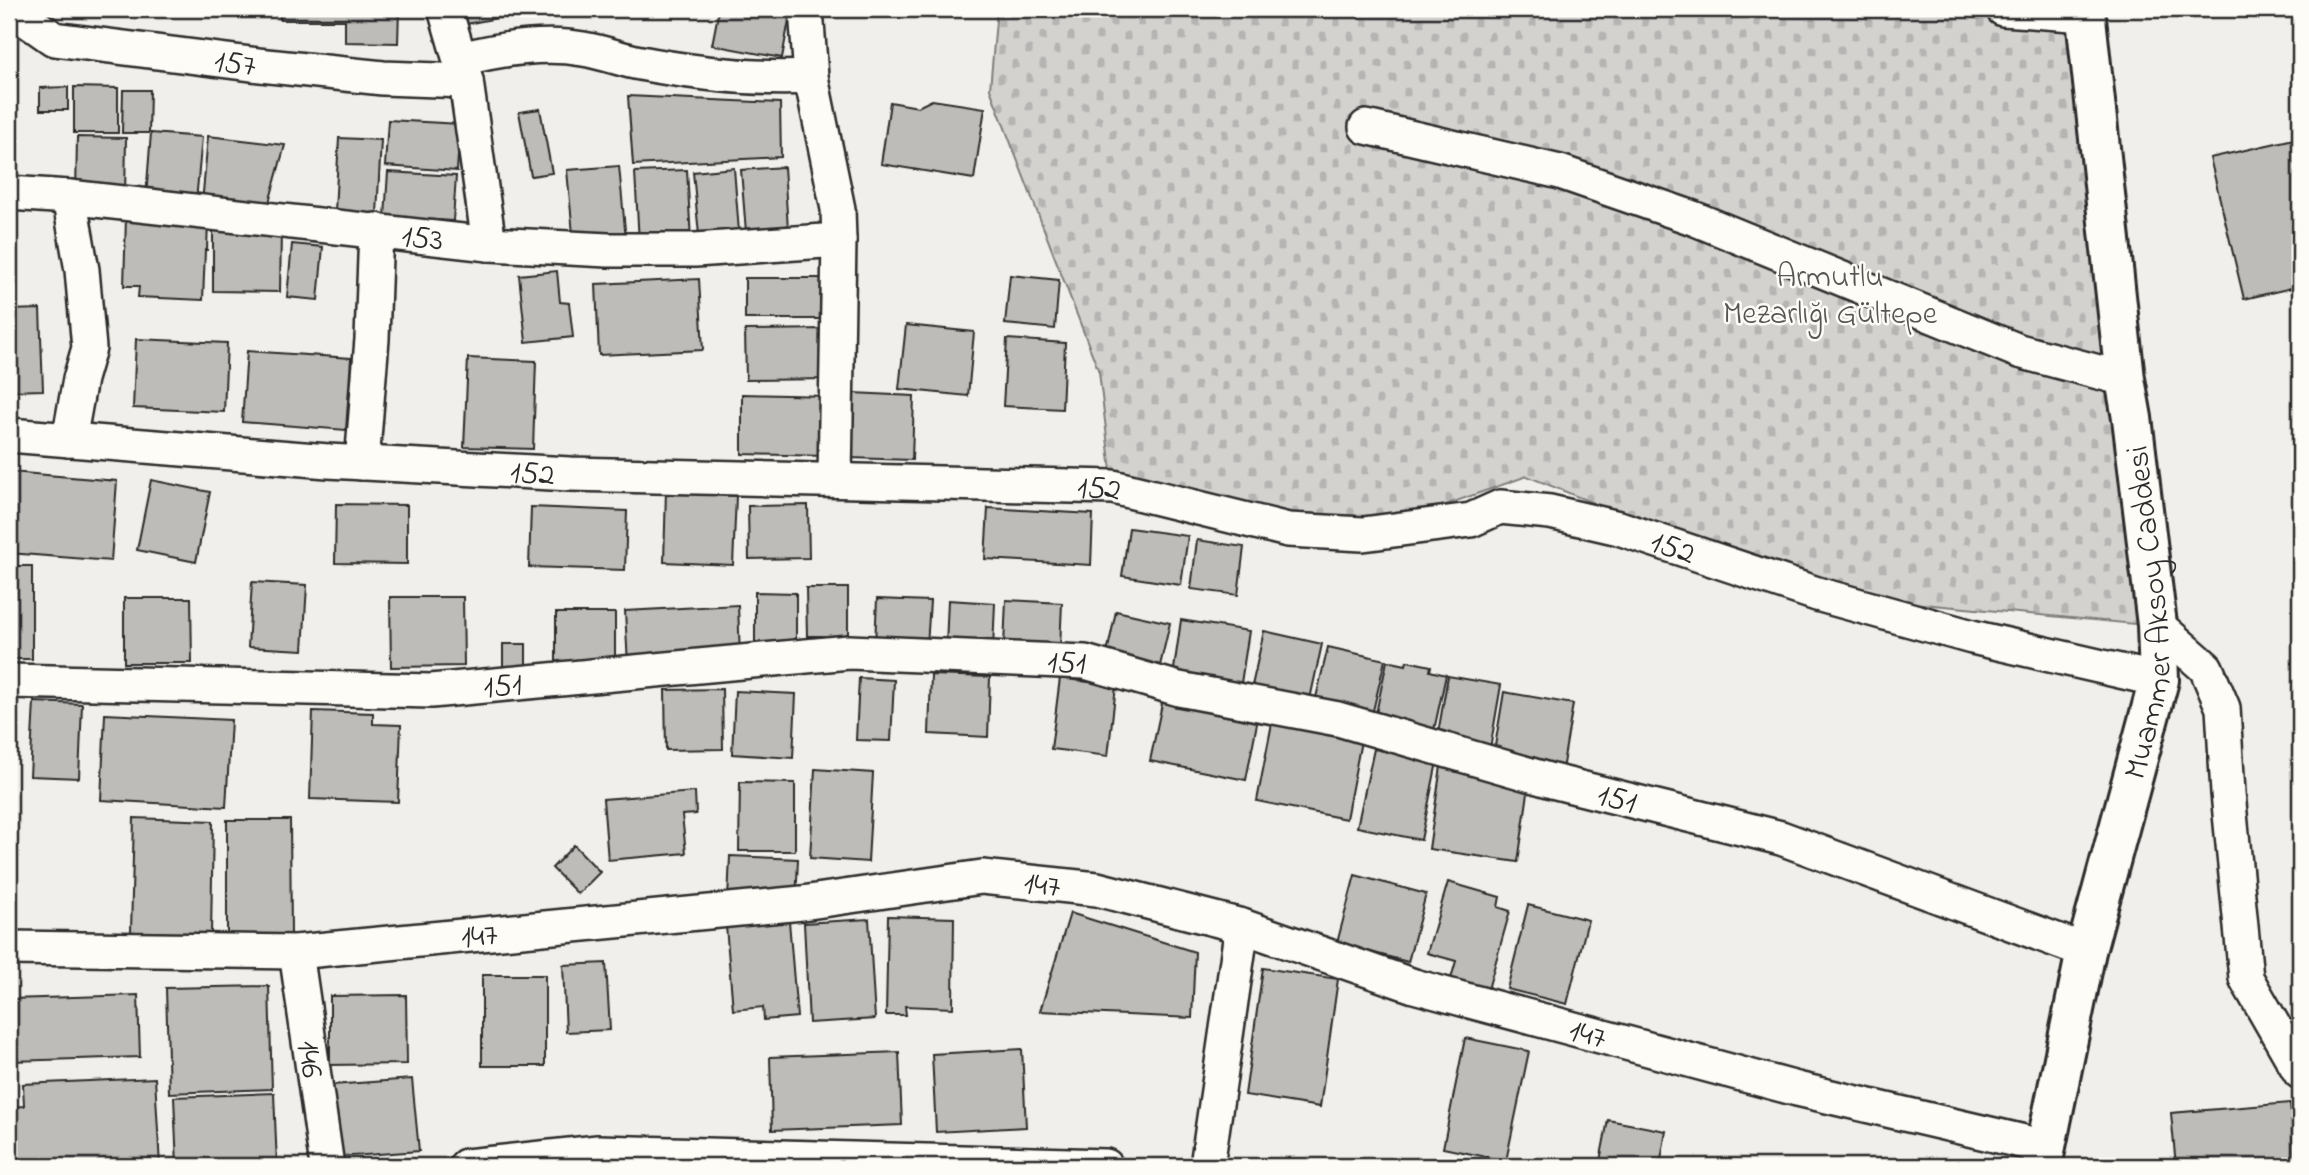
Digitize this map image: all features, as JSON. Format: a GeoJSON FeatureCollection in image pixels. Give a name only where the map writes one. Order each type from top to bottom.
{"type":"FeatureCollection","features":[{"type":"Feature","properties":{"kind":"street","name":"157"},"geometry":{"type":"LineString","coordinates":[[17,9],[22,16],[54,39],[246,64],[383,78],[464,70],[492,51],[538,46],[582,49],[636,62],[707,71],[775,78],[811,77]]}},
{"type":"Feature","properties":{"kind":"street"},"geometry":{"type":"LineString","coordinates":[[445,9],[464,70],[489,244]]}},
{"type":"Feature","properties":{"kind":"street"},"geometry":{"type":"LineString","coordinates":[[806,9],[811,77],[838,209],[835,479]]}},
{"type":"Feature","properties":{"kind":"street"},"geometry":{"type":"LineString","coordinates":[[2003,9],[2085,12]]}},
{"type":"Feature","properties":{"kind":"street","name":"Muammer Aksoy Caddesi"},"geometry":{"type":"LineString","coordinates":[[2044,1156],[2086,951],[2159,680],[2157,625],[2125,379],[2085,12]]}},
{"type":"Feature","properties":{"kind":"street"},"geometry":{"type":"LineString","coordinates":[[1366,127],[1560,172],[1693,218],[2019,351],[2125,379]]}},
{"type":"Feature","properties":{"kind":"street","name":"153"},"geometry":{"type":"LineString","coordinates":[[9,192],[489,244],[608,250],[695,250],[839,240]]}},
{"type":"Feature","properties":{"kind":"street"},"geometry":{"type":"LineString","coordinates":[[69,197],[82,270],[89,348],[80,379],[69,440]]}},
{"type":"Feature","properties":{"kind":"street"},"geometry":{"type":"LineString","coordinates":[[362,463],[372,339],[376,230]]}},
{"type":"Feature","properties":{"kind":"street","name":"152"},"geometry":{"type":"LineString","coordinates":[[9,435],[362,463],[570,474],[1113,487],[1288,530],[1363,534],[1471,520],[1500,507],[1550,512],[1619,528],[1818,594],[1959,634],[2159,680]]}},
{"type":"Feature","properties":{"kind":"street"},"geometry":{"type":"LineString","coordinates":[[2157,625],[2206,668],[2223,708],[2228,793],[2246,978],[2300,1072]]}},
{"type":"Feature","properties":{"kind":"street","name":"151"},"geometry":{"type":"LineString","coordinates":[[9,681],[431,691],[849,652],[1085,662],[1179,689],[1338,719],[1552,781],[1781,838],[2086,951]]}},
{"type":"Feature","properties":{"kind":"street","name":"147"},"geometry":{"type":"LineString","coordinates":[[9,948],[296,952],[802,903],[982,877],[1097,889],[1242,926],[1427,989],[2044,1156]]}},
{"type":"Feature","properties":{"kind":"street"},"geometry":{"type":"LineString","coordinates":[[1207,1166],[1242,926]]}},
{"type":"Feature","properties":{"kind":"street","name":"146"},"geometry":{"type":"LineString","coordinates":[[296,952],[327,1166]]}},
{"type":"Feature","properties":{"kind":"street"},"geometry":{"type":"LineString","coordinates":[[466,1166],[598,1152],[732,1161],[1106,1166]]}},
{"type":"Feature","properties":{"kind":"green space","name":"Armutlu Mezarlığı Gültepe"},"geometry":{"type":"Polygon","coordinates":[[[997,9],[2003,9],[2086,15],[2145,625],[1817,594],[1527,476],[1363,534],[1113,487],[1099,372],[990,89],[997,9]]]}},
{"type":"Feature","properties":{"kind":"building"},"geometry":{"type":"Polygon","coordinates":[[[280,9],[399,9],[398,43],[345,42],[345,20],[280,20],[280,9]]]}},
{"type":"Feature","properties":{"kind":"building"},"geometry":{"type":"Polygon","coordinates":[[[453,9],[522,9],[523,13],[456,26],[453,9]]]}},
{"type":"Feature","properties":{"kind":"building"},"geometry":{"type":"Polygon","coordinates":[[[719,9],[791,9],[782,58],[712,45],[719,9]]]}},
{"type":"Feature","properties":{"kind":"building"},"geometry":{"type":"Polygon","coordinates":[[[834,9],[882,9],[881,15],[834,9]]]}},
{"type":"Feature","properties":{"kind":"building"},"geometry":{"type":"Polygon","coordinates":[[[68,87],[68,110],[40,110],[40,88],[68,87]]]}},
{"type":"Feature","properties":{"kind":"building"},"geometry":{"type":"Polygon","coordinates":[[[74,87],[118,88],[118,133],[74,133],[74,87]]]}},
{"type":"Feature","properties":{"kind":"building"},"geometry":{"type":"Polygon","coordinates":[[[123,90],[150,90],[149,133],[122,133],[123,90]]]}},
{"type":"Feature","properties":{"kind":"building"},"geometry":{"type":"Polygon","coordinates":[[[628,96],[780,103],[781,157],[633,165],[628,96]]]}},
{"type":"Feature","properties":{"kind":"building"},"geometry":{"type":"Polygon","coordinates":[[[932,100],[985,108],[974,179],[881,164],[890,102],[918,107],[932,100]]]}},
{"type":"Feature","properties":{"kind":"building"},"geometry":{"type":"Polygon","coordinates":[[[540,109],[552,173],[531,176],[519,112],[540,109]]]}},
{"type":"Feature","properties":{"kind":"building"},"geometry":{"type":"Polygon","coordinates":[[[388,120],[460,124],[457,171],[385,166],[388,120]]]}},
{"type":"Feature","properties":{"kind":"building"},"geometry":{"type":"Polygon","coordinates":[[[151,133],[202,137],[196,201],[146,197],[151,133]]]}},
{"type":"Feature","properties":{"kind":"building"},"geometry":{"type":"Polygon","coordinates":[[[208,136],[285,145],[267,210],[202,204],[208,136]]]}},
{"type":"Feature","properties":{"kind":"building"},"geometry":{"type":"Polygon","coordinates":[[[77,137],[126,138],[125,197],[76,196],[77,137]]]}},
{"type":"Feature","properties":{"kind":"building"},"geometry":{"type":"Polygon","coordinates":[[[339,138],[381,140],[377,214],[335,211],[339,138]]]}},
{"type":"Feature","properties":{"kind":"building"},"geometry":{"type":"Polygon","coordinates":[[[2294,139],[2300,165],[2300,286],[2244,299],[2210,158],[2294,139]]]}},
{"type":"Feature","properties":{"kind":"building"},"geometry":{"type":"Polygon","coordinates":[[[619,166],[626,240],[574,245],[567,170],[619,166]]]}},
{"type":"Feature","properties":{"kind":"building"},"geometry":{"type":"Polygon","coordinates":[[[784,167],[788,229],[746,232],[741,170],[784,167]]]}},
{"type":"Feature","properties":{"kind":"building"},"geometry":{"type":"Polygon","coordinates":[[[734,168],[739,232],[699,235],[693,172],[734,168]]]}},
{"type":"Feature","properties":{"kind":"building"},"geometry":{"type":"Polygon","coordinates":[[[687,170],[691,240],[639,242],[635,172],[687,170]]]}},
{"type":"Feature","properties":{"kind":"building"},"geometry":{"type":"Polygon","coordinates":[[[388,172],[456,176],[453,221],[385,217],[388,172]]]}},
{"type":"Feature","properties":{"kind":"building"},"geometry":{"type":"Polygon","coordinates":[[[126,217],[208,220],[203,300],[138,297],[139,286],[124,286],[126,217]]]}},
{"type":"Feature","properties":{"kind":"building"},"geometry":{"type":"Polygon","coordinates":[[[213,230],[281,231],[280,292],[213,291],[213,230]]]}},
{"type":"Feature","properties":{"kind":"building"},"geometry":{"type":"Polygon","coordinates":[[[292,244],[323,247],[318,300],[287,297],[292,244]]]}},
{"type":"Feature","properties":{"kind":"building"},"geometry":{"type":"Polygon","coordinates":[[[557,271],[560,302],[569,303],[573,337],[526,342],[519,275],[557,271]]]}},
{"type":"Feature","properties":{"kind":"building"},"geometry":{"type":"Polygon","coordinates":[[[1010,275],[1059,280],[1055,329],[1005,324],[1010,275]]]}},
{"type":"Feature","properties":{"kind":"building"},"geometry":{"type":"Polygon","coordinates":[[[745,278],[827,278],[827,319],[745,319],[745,278]]]}},
{"type":"Feature","properties":{"kind":"building"},"geometry":{"type":"Polygon","coordinates":[[[699,279],[703,350],[599,355],[596,284],[699,279]]]}},
{"type":"Feature","properties":{"kind":"building"},"geometry":{"type":"Polygon","coordinates":[[[40,309],[43,390],[9,391],[9,310],[40,309]]]}},
{"type":"Feature","properties":{"kind":"building"},"geometry":{"type":"Polygon","coordinates":[[[906,325],[974,332],[968,396],[899,389],[906,325]]]}},
{"type":"Feature","properties":{"kind":"building"},"geometry":{"type":"Polygon","coordinates":[[[827,329],[827,379],[746,380],[745,330],[827,329]]]}},
{"type":"Feature","properties":{"kind":"building"},"geometry":{"type":"Polygon","coordinates":[[[136,339],[227,343],[224,412],[133,408],[136,339]]]}},
{"type":"Feature","properties":{"kind":"building"},"geometry":{"type":"Polygon","coordinates":[[[1007,339],[1065,343],[1062,409],[1003,406],[1007,339]]]}},
{"type":"Feature","properties":{"kind":"building"},"geometry":{"type":"Polygon","coordinates":[[[247,351],[351,358],[346,430],[242,422],[247,351]]]}},
{"type":"Feature","properties":{"kind":"building"},"geometry":{"type":"Polygon","coordinates":[[[468,358],[536,361],[533,449],[464,447],[468,358]]]}},
{"type":"Feature","properties":{"kind":"building"},"geometry":{"type":"Polygon","coordinates":[[[853,393],[914,396],[912,460],[850,458],[853,393]]]}},
{"type":"Feature","properties":{"kind":"building"},"geometry":{"type":"Polygon","coordinates":[[[742,394],[828,396],[827,456],[742,454],[742,394]]]}},
{"type":"Feature","properties":{"kind":"building"},"geometry":{"type":"Polygon","coordinates":[[[11,472],[117,481],[111,561],[9,553],[11,472]]]}},
{"type":"Feature","properties":{"kind":"building"},"geometry":{"type":"Polygon","coordinates":[[[151,480],[210,492],[196,562],[137,550],[151,480]]]}},
{"type":"Feature","properties":{"kind":"building"},"geometry":{"type":"Polygon","coordinates":[[[707,485],[706,494],[736,496],[733,565],[664,562],[666,490],[707,485]]]}},
{"type":"Feature","properties":{"kind":"building"},"geometry":{"type":"Polygon","coordinates":[[[336,504],[407,505],[407,564],[335,563],[336,504]]]}},
{"type":"Feature","properties":{"kind":"building"},"geometry":{"type":"Polygon","coordinates":[[[808,505],[809,558],[749,559],[748,506],[808,505]]]}},
{"type":"Feature","properties":{"kind":"building"},"geometry":{"type":"Polygon","coordinates":[[[531,507],[627,511],[625,570],[529,567],[531,507]]]}},
{"type":"Feature","properties":{"kind":"building"},"geometry":{"type":"Polygon","coordinates":[[[988,508],[1093,514],[1091,565],[985,559],[988,508]]]}},
{"type":"Feature","properties":{"kind":"building"},"geometry":{"type":"Polygon","coordinates":[[[1129,528],[1188,536],[1181,585],[1122,576],[1129,528]]]}},
{"type":"Feature","properties":{"kind":"building"},"geometry":{"type":"Polygon","coordinates":[[[1197,540],[1244,547],[1238,595],[1191,589],[1197,540]]]}},
{"type":"Feature","properties":{"kind":"building"},"geometry":{"type":"Polygon","coordinates":[[[9,566],[32,566],[32,659],[9,659],[9,566]]]}},
{"type":"Feature","properties":{"kind":"building"},"geometry":{"type":"Polygon","coordinates":[[[252,582],[307,585],[303,650],[248,647],[252,582]]]}},
{"type":"Feature","properties":{"kind":"building"},"geometry":{"type":"Polygon","coordinates":[[[806,588],[848,588],[848,636],[807,636],[806,588]]]}},
{"type":"Feature","properties":{"kind":"building"},"geometry":{"type":"Polygon","coordinates":[[[755,592],[796,593],[796,645],[755,645],[755,592]]]}},
{"type":"Feature","properties":{"kind":"building"},"geometry":{"type":"Polygon","coordinates":[[[390,597],[463,597],[464,666],[391,667],[390,597]]]}},
{"type":"Feature","properties":{"kind":"building"},"geometry":{"type":"Polygon","coordinates":[[[124,598],[191,598],[192,663],[124,663],[124,598]]]}},
{"type":"Feature","properties":{"kind":"building"},"geometry":{"type":"Polygon","coordinates":[[[877,599],[930,601],[927,646],[875,644],[877,599]]]}},
{"type":"Feature","properties":{"kind":"building"},"geometry":{"type":"Polygon","coordinates":[[[948,600],[995,603],[993,649],[946,646],[948,600]]]}},
{"type":"Feature","properties":{"kind":"building"},"geometry":{"type":"Polygon","coordinates":[[[1006,600],[1062,603],[1060,648],[1004,646],[1006,600]]]}},
{"type":"Feature","properties":{"kind":"building"},"geometry":{"type":"Polygon","coordinates":[[[738,605],[740,657],[628,664],[625,611],[738,605]]]}},
{"type":"Feature","properties":{"kind":"building"},"geometry":{"type":"Polygon","coordinates":[[[1116,611],[1170,623],[1159,670],[1106,658],[1116,611]]]}},
{"type":"Feature","properties":{"kind":"building"},"geometry":{"type":"Polygon","coordinates":[[[556,613],[615,613],[615,665],[556,665],[556,613]]]}},
{"type":"Feature","properties":{"kind":"building"},"geometry":{"type":"Polygon","coordinates":[[[1181,620],[1249,631],[1241,683],[1229,681],[1227,691],[1173,676],[1181,620]]]}},
{"type":"Feature","properties":{"kind":"building"},"geometry":{"type":"Polygon","coordinates":[[[1264,631],[1322,644],[1310,699],[1252,686],[1264,631]]]}},
{"type":"Feature","properties":{"kind":"building"},"geometry":{"type":"Polygon","coordinates":[[[503,644],[526,644],[526,672],[503,672],[503,644]]]}},
{"type":"Feature","properties":{"kind":"building"},"geometry":{"type":"Polygon","coordinates":[[[1328,647],[1385,660],[1372,715],[1315,702],[1328,647]]]}},
{"type":"Feature","properties":{"kind":"building"},"geometry":{"type":"Polygon","coordinates":[[[1387,661],[1406,665],[1407,661],[1431,666],[1430,671],[1446,675],[1434,730],[1375,718],[1387,661]]]}},
{"type":"Feature","properties":{"kind":"building"},"geometry":{"type":"Polygon","coordinates":[[[931,675],[990,677],[988,737],[929,734],[931,675]]]}},
{"type":"Feature","properties":{"kind":"building"},"geometry":{"type":"Polygon","coordinates":[[[1448,676],[1501,685],[1490,749],[1437,739],[1448,676]]]}},
{"type":"Feature","properties":{"kind":"building"},"geometry":{"type":"Polygon","coordinates":[[[859,678],[894,680],[891,741],[856,740],[859,678]]]}},
{"type":"Feature","properties":{"kind":"building"},"geometry":{"type":"Polygon","coordinates":[[[1060,678],[1116,686],[1108,756],[1051,749],[1060,678]]]}},
{"type":"Feature","properties":{"kind":"building"},"geometry":{"type":"Polygon","coordinates":[[[722,689],[723,749],[666,750],[665,690],[722,689]]]}},
{"type":"Feature","properties":{"kind":"building"},"geometry":{"type":"Polygon","coordinates":[[[735,691],[796,694],[793,758],[732,754],[735,691]]]}},
{"type":"Feature","properties":{"kind":"building"},"geometry":{"type":"Polygon","coordinates":[[[1504,692],[1573,704],[1562,770],[1493,758],[1504,692]]]}},
{"type":"Feature","properties":{"kind":"building"},"geometry":{"type":"Polygon","coordinates":[[[1163,699],[1258,718],[1246,780],[1150,761],[1163,699]]]}},
{"type":"Feature","properties":{"kind":"building"},"geometry":{"type":"Polygon","coordinates":[[[34,702],[82,704],[79,778],[30,776],[34,702]]]}},
{"type":"Feature","properties":{"kind":"building"},"geometry":{"type":"Polygon","coordinates":[[[313,711],[373,713],[373,724],[401,725],[398,802],[310,799],[313,711]]]}},
{"type":"Feature","properties":{"kind":"building"},"geometry":{"type":"Polygon","coordinates":[[[105,714],[231,720],[226,807],[101,800],[105,714]]]}},
{"type":"Feature","properties":{"kind":"building"},"geometry":{"type":"Polygon","coordinates":[[[1272,723],[1361,741],[1346,819],[1257,801],[1272,723]]]}},
{"type":"Feature","properties":{"kind":"building"},"geometry":{"type":"Polygon","coordinates":[[[1374,749],[1437,762],[1421,840],[1357,827],[1374,749]]]}},
{"type":"Feature","properties":{"kind":"building"},"geometry":{"type":"Polygon","coordinates":[[[1441,766],[1530,779],[1518,862],[1429,849],[1441,766]]]}},
{"type":"Feature","properties":{"kind":"building"},"geometry":{"type":"Polygon","coordinates":[[[815,769],[873,773],[868,862],[810,858],[815,769]]]}},
{"type":"Feature","properties":{"kind":"building"},"geometry":{"type":"Polygon","coordinates":[[[740,782],[795,783],[795,851],[739,851],[740,782]]]}},
{"type":"Feature","properties":{"kind":"building"},"geometry":{"type":"Polygon","coordinates":[[[695,792],[696,814],[682,815],[686,853],[608,860],[603,799],[695,792]]]}},
{"type":"Feature","properties":{"kind":"building"},"geometry":{"type":"Polygon","coordinates":[[[134,818],[213,821],[211,934],[131,932],[134,818]]]}},
{"type":"Feature","properties":{"kind":"building"},"geometry":{"type":"Polygon","coordinates":[[[227,820],[290,820],[291,935],[227,935],[227,820]]]}},
{"type":"Feature","properties":{"kind":"building"},"geometry":{"type":"Polygon","coordinates":[[[574,845],[600,872],[578,894],[552,868],[574,845]]]}},
{"type":"Feature","properties":{"kind":"building"},"geometry":{"type":"Polygon","coordinates":[[[730,856],[798,859],[796,902],[728,899],[730,856]]]}},
{"type":"Feature","properties":{"kind":"building"},"geometry":{"type":"Polygon","coordinates":[[[1355,875],[1426,894],[1408,962],[1337,943],[1355,875]]]}},
{"type":"Feature","properties":{"kind":"building"},"geometry":{"type":"Polygon","coordinates":[[[1448,882],[1500,897],[1498,907],[1510,911],[1487,993],[1450,982],[1456,961],[1427,953],[1448,882]]]}},
{"type":"Feature","properties":{"kind":"building"},"geometry":{"type":"Polygon","coordinates":[[[1528,905],[1588,920],[1567,1004],[1507,989],[1528,905]]]}},
{"type":"Feature","properties":{"kind":"building"},"geometry":{"type":"Polygon","coordinates":[[[1070,913],[1195,952],[1192,1018],[1040,1011],[1070,913]]]}},
{"type":"Feature","properties":{"kind":"building"},"geometry":{"type":"Polygon","coordinates":[[[888,916],[954,918],[953,1008],[905,1006],[906,1015],[886,1015],[888,916]]]}},
{"type":"Feature","properties":{"kind":"building"},"geometry":{"type":"Polygon","coordinates":[[[869,919],[875,1019],[809,1023],[804,923],[869,919]]]}},
{"type":"Feature","properties":{"kind":"building"},"geometry":{"type":"Polygon","coordinates":[[[789,921],[797,1017],[764,1020],[763,1007],[733,1010],[726,926],[789,921]]]}},
{"type":"Feature","properties":{"kind":"building"},"geometry":{"type":"Polygon","coordinates":[[[606,963],[610,1030],[566,1032],[563,965],[606,963]]]}},
{"type":"Feature","properties":{"kind":"building"},"geometry":{"type":"Polygon","coordinates":[[[1263,968],[1338,979],[1320,1107],[1245,1095],[1263,968]]]}},
{"type":"Feature","properties":{"kind":"building"},"geometry":{"type":"Polygon","coordinates":[[[482,975],[545,975],[545,1066],[482,1066],[482,975]]]}},
{"type":"Feature","properties":{"kind":"building"},"geometry":{"type":"Polygon","coordinates":[[[269,986],[272,1089],[169,1093],[166,988],[269,986]]]}},
{"type":"Feature","properties":{"kind":"building"},"geometry":{"type":"Polygon","coordinates":[[[138,995],[140,1057],[12,1061],[10,999],[138,995]]]}},
{"type":"Feature","properties":{"kind":"building"},"geometry":{"type":"Polygon","coordinates":[[[406,995],[407,1064],[330,1065],[330,996],[406,995]]]}},
{"type":"Feature","properties":{"kind":"building"},"geometry":{"type":"Polygon","coordinates":[[[1465,1038],[1529,1051],[1506,1161],[1443,1148],[1465,1038]]]}},
{"type":"Feature","properties":{"kind":"building"},"geometry":{"type":"Polygon","coordinates":[[[1022,1049],[1026,1127],[936,1132],[932,1054],[1022,1049]]]}},
{"type":"Feature","properties":{"kind":"building"},"geometry":{"type":"Polygon","coordinates":[[[899,1052],[902,1125],[772,1130],[770,1057],[899,1052]]]}},
{"type":"Feature","properties":{"kind":"building"},"geometry":{"type":"Polygon","coordinates":[[[155,1078],[160,1166],[9,1166],[9,1107],[24,1106],[23,1084],[155,1078]]]}},
{"type":"Feature","properties":{"kind":"building"},"geometry":{"type":"Polygon","coordinates":[[[412,1079],[419,1151],[338,1157],[332,1085],[412,1079]]]}},
{"type":"Feature","properties":{"kind":"building"},"geometry":{"type":"Polygon","coordinates":[[[274,1093],[277,1166],[177,1166],[174,1097],[274,1093]]]}},
{"type":"Feature","properties":{"kind":"building"},"geometry":{"type":"Polygon","coordinates":[[[2290,1103],[2295,1166],[2176,1166],[2171,1113],[2290,1103]]]}},
{"type":"Feature","properties":{"kind":"building"},"geometry":{"type":"Polygon","coordinates":[[[1608,1120],[1666,1131],[1660,1166],[1599,1166],[1608,1120]]]}}]}
